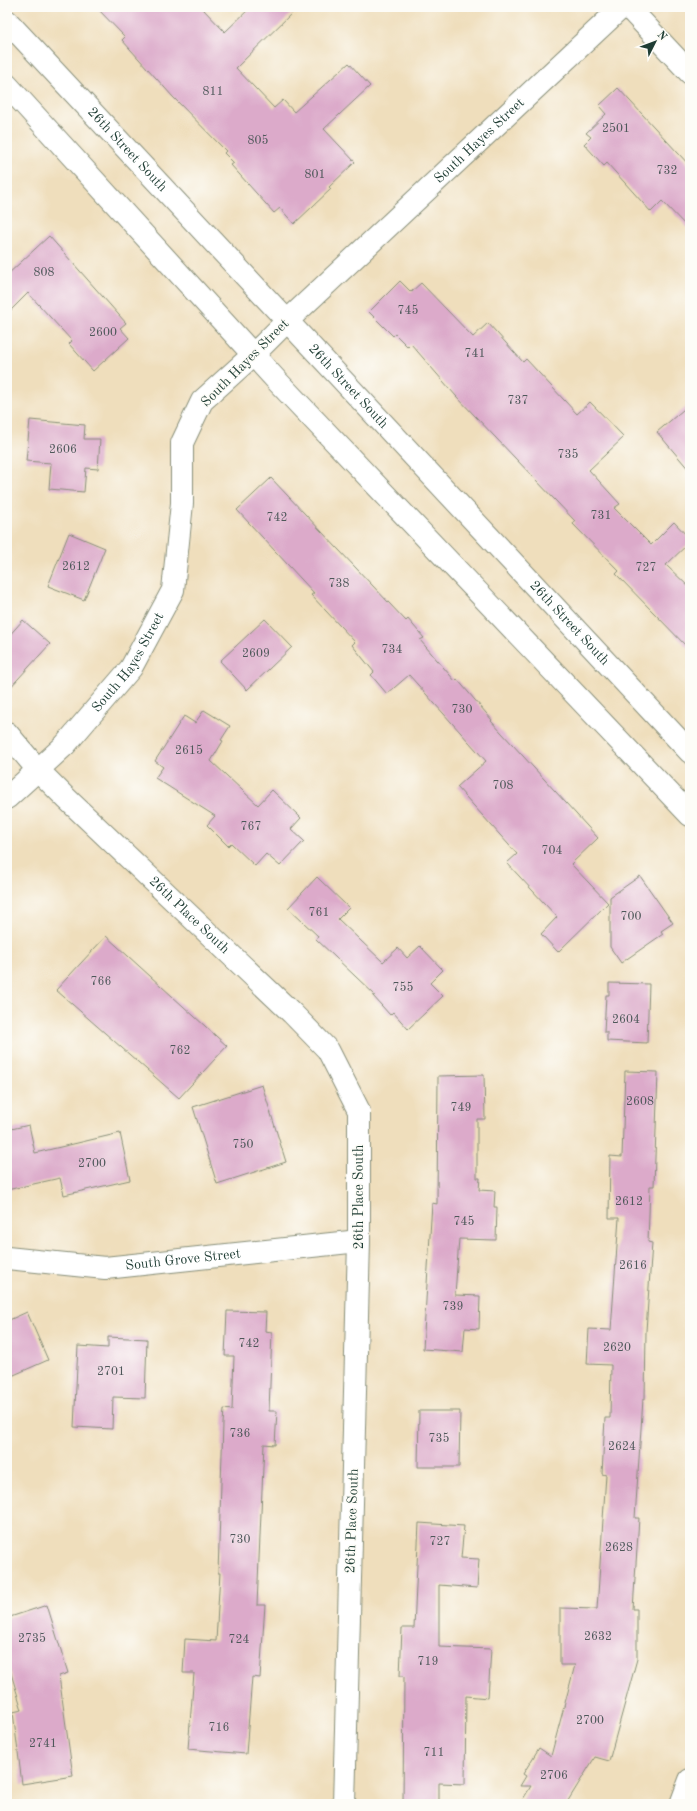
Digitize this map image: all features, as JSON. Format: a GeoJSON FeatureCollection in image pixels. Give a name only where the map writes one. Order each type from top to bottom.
{"type":"FeatureCollection","features":[{"type":"Feature","properties":{"kind":"street","name":"South Hayes Street"},"geometry":{"type":"LineString","coordinates":[[7,798],[65,744],[131,668],[173,590],[182,503],[182,444],[202,401],[253,355],[287,321],[622,7]]}},
{"type":"Feature","properties":{"kind":"street"},"geometry":{"type":"LineString","coordinates":[[628,7],[690,73]]}},
{"type":"Feature","properties":{"kind":"street","name":"26th Street South"},"geometry":{"type":"LineString","coordinates":[[7,21],[690,752]]}},
{"type":"Feature","properties":{"kind":"street"},"geometry":{"type":"LineString","coordinates":[[7,85],[253,355],[690,815]]}},
{"type":"Feature","properties":{"kind":"street","name":"26th Place South"},"geometry":{"type":"LineString","coordinates":[[7,733],[38,770],[292,1013],[328,1050],[359,1111],[359,1241],[344,1804]]}},
{"type":"Feature","properties":{"kind":"street","name":"South Grove Street"},"geometry":{"type":"LineString","coordinates":[[7,1258],[105,1268],[359,1241]]}},
{"type":"Feature","properties":{"kind":"street"},"geometry":{"type":"LineString","coordinates":[[681,1804],[690,1780]]}},
{"type":"Feature","properties":{"kind":"building"},"geometry":{"type":"Polygon","coordinates":[[[96,7],[201,7],[225,32],[251,7],[298,7],[236,68],[274,108],[283,100],[294,112],[349,63],[370,86],[324,129],[355,162],[329,187],[331,189],[294,224],[280,208],[274,213],[231,165],[234,163],[224,153],[226,151],[173,97],[122,40],[125,37],[96,7]]]}},
{"type":"Feature","properties":{"kind":"building"},"geometry":{"type":"Polygon","coordinates":[[[618,88],[690,166],[690,230],[662,201],[651,212],[607,163],[604,166],[584,144],[591,137],[586,133],[606,114],[599,106],[618,88]]]}},
{"type":"Feature","properties":{"kind":"building"},"geometry":{"type":"Polygon","coordinates":[[[49,236],[126,323],[120,328],[129,338],[93,371],[69,344],[72,341],[28,293],[7,314],[7,275],[49,236]]]}},
{"type":"Feature","properties":{"kind":"building"},"geometry":{"type":"Polygon","coordinates":[[[400,281],[411,292],[421,283],[473,337],[488,323],[523,362],[526,359],[577,414],[590,402],[624,437],[589,470],[620,504],[614,508],[651,545],[674,522],[690,539],[690,542],[666,565],[690,588],[690,650],[616,574],[619,571],[573,524],[575,521],[456,396],[411,344],[408,347],[395,334],[393,336],[369,312],[400,281]]]}},
{"type":"Feature","properties":{"kind":"building"},"geometry":{"type":"Polygon","coordinates":[[[690,404],[690,471],[657,432],[690,404]]]}},
{"type":"Feature","properties":{"kind":"building"},"geometry":{"type":"Polygon","coordinates":[[[30,420],[85,425],[84,439],[100,439],[98,469],[86,468],[84,492],[49,489],[51,463],[26,461],[30,420]]]}},
{"type":"Feature","properties":{"kind":"building"},"geometry":{"type":"Polygon","coordinates":[[[271,478],[406,621],[408,619],[424,638],[420,640],[455,681],[457,679],[492,720],[491,721],[598,838],[571,864],[608,903],[558,952],[541,934],[557,917],[507,863],[517,854],[457,787],[486,761],[409,675],[387,694],[371,675],[374,672],[352,645],[355,642],[311,595],[314,593],[237,510],[271,478]]]}},
{"type":"Feature","properties":{"kind":"building"},"geometry":{"type":"Polygon","coordinates":[[[69,533],[105,548],[84,600],[48,586],[69,533]]]}},
{"type":"Feature","properties":{"kind":"building"},"geometry":{"type":"Polygon","coordinates":[[[265,619],[292,647],[247,690],[220,661],[265,619]]]}},
{"type":"Feature","properties":{"kind":"building"},"geometry":{"type":"Polygon","coordinates":[[[23,620],[50,644],[7,691],[7,638],[23,620]]]}},
{"type":"Feature","properties":{"kind":"building"},"geometry":{"type":"Polygon","coordinates":[[[204,710],[230,726],[221,740],[223,741],[211,761],[258,805],[272,790],[301,818],[291,829],[304,841],[280,866],[266,854],[255,866],[231,843],[228,846],[207,825],[215,816],[155,778],[163,767],[155,761],[184,716],[195,723],[204,710]]]}},
{"type":"Feature","properties":{"kind":"building"},"geometry":{"type":"Polygon","coordinates":[[[640,876],[673,923],[661,931],[663,934],[621,963],[610,947],[610,897],[640,876]]]}},
{"type":"Feature","properties":{"kind":"building"},"geometry":{"type":"Polygon","coordinates":[[[317,877],[349,908],[338,919],[383,962],[398,948],[407,958],[420,946],[443,970],[430,983],[443,996],[408,1029],[393,1012],[390,1015],[373,996],[375,995],[316,939],[318,936],[288,908],[317,877]]]}},
{"type":"Feature","properties":{"kind":"building"},"geometry":{"type":"Polygon","coordinates":[[[106,936],[227,1046],[179,1098],[56,990],[106,936]]]}},
{"type":"Feature","properties":{"kind":"building"},"geometry":{"type":"Polygon","coordinates":[[[609,983],[649,984],[647,1043],[607,1041],[607,1032],[604,1032],[606,995],[609,995],[609,983]]]}},
{"type":"Feature","properties":{"kind":"building"},"geometry":{"type":"Polygon","coordinates":[[[625,1071],[658,1072],[654,1186],[650,1186],[648,1242],[652,1243],[646,1331],[645,1399],[643,1399],[635,1518],[639,1518],[633,1609],[637,1609],[637,1659],[609,1761],[595,1757],[566,1804],[520,1804],[531,1786],[520,1786],[526,1776],[523,1774],[539,1748],[551,1756],[575,1665],[560,1665],[560,1608],[597,1609],[606,1475],[602,1474],[605,1418],[610,1418],[611,1365],[587,1364],[589,1329],[611,1330],[619,1218],[609,1218],[610,1156],[622,1157],[625,1071]]]}},
{"type":"Feature","properties":{"kind":"building"},"geometry":{"type":"Polygon","coordinates":[[[484,1075],[485,1119],[477,1119],[477,1178],[480,1178],[479,1190],[495,1191],[494,1207],[497,1207],[496,1240],[459,1239],[455,1295],[480,1296],[479,1329],[465,1328],[463,1352],[423,1349],[432,1203],[437,1204],[438,1076],[484,1075]]]}},
{"type":"Feature","properties":{"kind":"building"},"geometry":{"type":"Polygon","coordinates":[[[262,1085],[286,1162],[217,1184],[193,1107],[262,1085]]]}},
{"type":"Feature","properties":{"kind":"building"},"geometry":{"type":"Polygon","coordinates":[[[29,1125],[35,1153],[120,1133],[130,1180],[64,1195],[60,1178],[7,1190],[7,1130],[29,1125]]]}},
{"type":"Feature","properties":{"kind":"building"},"geometry":{"type":"Polygon","coordinates":[[[227,1311],[266,1312],[265,1331],[272,1332],[269,1411],[277,1411],[275,1445],[264,1444],[257,1605],[265,1605],[260,1678],[252,1677],[246,1754],[188,1749],[194,1673],[183,1673],[185,1639],[216,1641],[220,1573],[218,1573],[223,1424],[224,1409],[232,1410],[234,1356],[225,1356],[227,1311]]]}},
{"type":"Feature","properties":{"kind":"building"},"geometry":{"type":"Polygon","coordinates":[[[27,1312],[48,1360],[7,1378],[7,1321],[27,1312]]]}},
{"type":"Feature","properties":{"kind":"building"},"geometry":{"type":"Polygon","coordinates":[[[108,1337],[147,1339],[145,1398],[113,1397],[112,1429],[74,1427],[78,1346],[108,1348],[108,1337]]]}},
{"type":"Feature","properties":{"kind":"building"},"geometry":{"type":"Polygon","coordinates":[[[419,1411],[460,1411],[459,1467],[418,1467],[419,1411]]]}},
{"type":"Feature","properties":{"kind":"building"},"geometry":{"type":"Polygon","coordinates":[[[419,1523],[464,1526],[461,1558],[479,1559],[477,1588],[439,1585],[439,1647],[491,1649],[488,1698],[466,1696],[465,1784],[439,1783],[439,1804],[403,1804],[404,1676],[400,1676],[402,1628],[414,1628],[419,1523]]]}},
{"type":"Feature","properties":{"kind":"building"},"geometry":{"type":"Polygon","coordinates":[[[47,1605],[68,1673],[59,1676],[73,1776],[22,1784],[13,1712],[22,1710],[7,1660],[7,1618],[47,1605]]]}}]}
